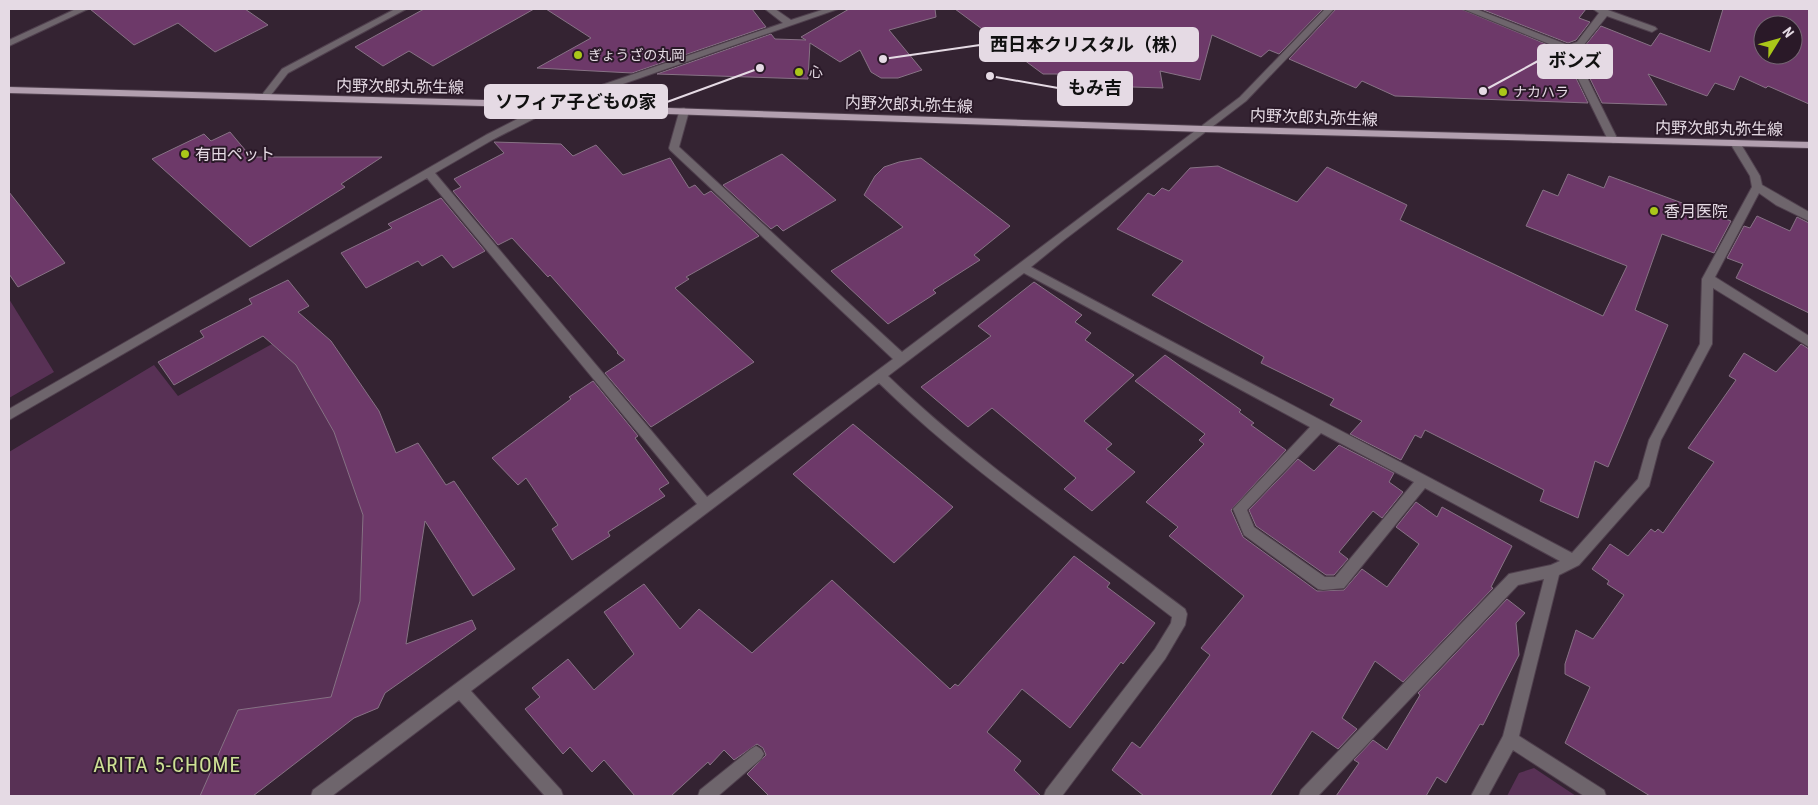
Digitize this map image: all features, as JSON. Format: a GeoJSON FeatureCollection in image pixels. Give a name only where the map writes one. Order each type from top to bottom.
{"type":"FeatureCollection","features":[{"type":"Feature","properties":{"kind":"main road","name":"内野次郎丸弥生線"},"geometry":{"type":"LineString","coordinates":[[9,90],[553,105],[1202,129],[1809,145]]}},
{"type":"Feature","properties":{"kind":"street"},"geometry":{"type":"LineString","coordinates":[[9,43],[83,9]]}},
{"type":"Feature","properties":{"kind":"street"},"geometry":{"type":"LineString","coordinates":[[264,98],[285,71],[401,9]]}},
{"type":"Feature","properties":{"kind":"street"},"geometry":{"type":"LineString","coordinates":[[769,9],[790,24]]}},
{"type":"Feature","properties":{"kind":"street"},"geometry":{"type":"LineString","coordinates":[[9,415],[429,173],[553,105],[833,9]]}},
{"type":"Feature","properties":{"kind":"street"},"geometry":{"type":"LineString","coordinates":[[319,796],[1023,268],[1202,129],[1243,100],[1330,9]]}},
{"type":"Feature","properties":{"kind":"street"},"geometry":{"type":"LineString","coordinates":[[1468,9],[1568,48],[1580,44],[1601,10],[1652,29]]}},
{"type":"Feature","properties":{"kind":"street"},"geometry":{"type":"LineString","coordinates":[[1568,48],[1613,140]]}},
{"type":"Feature","properties":{"kind":"street"},"geometry":{"type":"LineString","coordinates":[[684,111],[674,148],[901,359]]}},
{"type":"Feature","properties":{"kind":"street"},"geometry":{"type":"LineString","coordinates":[[1307,796],[1514,579],[1553,571],[1574,561],[1644,482],[1655,440],[1706,344],[1708,279],[1757,186],[1755,176],[1735,142]]}},
{"type":"Feature","properties":{"kind":"street"},"geometry":{"type":"LineString","coordinates":[[429,173],[706,505]]}},
{"type":"Feature","properties":{"kind":"street"},"geometry":{"type":"LineString","coordinates":[[1757,186],[1780,202],[1809,217]]}},
{"type":"Feature","properties":{"kind":"street"},"geometry":{"type":"LineString","coordinates":[[1023,268],[1574,561]]}},
{"type":"Feature","properties":{"kind":"street"},"geometry":{"type":"LineString","coordinates":[[1708,279],[1809,342]]}},
{"type":"Feature","properties":{"kind":"street"},"geometry":{"type":"LineString","coordinates":[[879,375],[906,403],[991,475],[1129,574],[1180,614],[1178,625],[1160,654],[1052,796]]}},
{"type":"Feature","properties":{"kind":"street"},"geometry":{"type":"LineString","coordinates":[[1320,426],[1240,509],[1249,531],[1324,584],[1339,583],[1423,481]]}},
{"type":"Feature","properties":{"kind":"street"},"geometry":{"type":"LineString","coordinates":[[1479,796],[1510,739],[1553,571]]}},
{"type":"Feature","properties":{"kind":"street"},"geometry":{"type":"LineString","coordinates":[[461,691],[555,796]]}},
{"type":"Feature","properties":{"kind":"street"},"geometry":{"type":"LineString","coordinates":[[1510,739],[1598,796]]}},
{"type":"Feature","properties":{"kind":"street"},"geometry":{"type":"LineString","coordinates":[[706,796],[756,754]]}},
{"type":"Feature","properties":{"kind":"shaded area"},"geometry":{"type":"Polygon","coordinates":[[[9,299],[54,372],[9,398],[9,299]]]}},
{"type":"Feature","properties":{"kind":"shaded area"},"geometry":{"type":"Polygon","coordinates":[[[272,344],[296,365],[334,432],[363,515],[360,601],[331,697],[238,710],[200,796],[9,796],[9,452],[154,365],[178,396],[272,344]]]}},
{"type":"Feature","properties":{"kind":"shaded area"},"geometry":{"type":"Polygon","coordinates":[[[1534,768],[1576,796],[1507,796],[1519,773],[1534,768]]]}},
{"type":"Feature","properties":{"kind":"building"},"geometry":{"type":"Polygon","coordinates":[[[90,9],[245,9],[268,25],[215,52],[178,23],[134,45],[90,9]]]}},
{"type":"Feature","properties":{"kind":"building"},"geometry":{"type":"Polygon","coordinates":[[[424,9],[534,9],[433,66],[409,51],[383,66],[355,47],[424,9]]]}},
{"type":"Feature","properties":{"kind":"building"},"geometry":{"type":"Polygon","coordinates":[[[546,9],[752,9],[766,27],[632,73],[537,68],[591,38],[546,9]]]}},
{"type":"Feature","properties":{"kind":"building"},"geometry":{"type":"Polygon","coordinates":[[[849,9],[935,9],[936,17],[889,30],[922,70],[898,78],[881,78],[871,72],[860,50],[840,62],[810,43],[808,79],[657,74],[771,34],[775,39],[806,40],[801,37],[849,9]]]}},
{"type":"Feature","properties":{"kind":"building"},"geometry":{"type":"Polygon","coordinates":[[[955,9],[1323,9],[1279,54],[1269,50],[1261,57],[1212,35],[1200,80],[1160,71],[1163,88],[1132,87],[1132,83],[1107,83],[1105,74],[1043,74],[955,9]]]}},
{"type":"Feature","properties":{"kind":"building"},"geometry":{"type":"Polygon","coordinates":[[[1336,9],[1461,9],[1563,51],[1588,103],[1395,96],[1362,81],[1356,88],[1289,59],[1336,9]]]}},
{"type":"Feature","properties":{"kind":"building"},"geometry":{"type":"Polygon","coordinates":[[[1481,9],[1586,9],[1579,18],[1590,22],[1576,40],[1568,43],[1481,9]]]}},
{"type":"Feature","properties":{"kind":"building"},"geometry":{"type":"Polygon","coordinates":[[[1723,9],[1809,9],[1809,104],[1740,76],[1734,90],[1715,83],[1707,96],[1648,74],[1667,105],[1602,103],[1576,50],[1584,47],[1601,26],[1651,46],[1660,33],[1710,52],[1723,9]]]}},
{"type":"Feature","properties":{"kind":"building"},"geometry":{"type":"Polygon","coordinates":[[[230,132],[251,157],[382,157],[341,184],[345,187],[250,247],[152,159],[204,134],[211,141],[230,132]]]}},
{"type":"Feature","properties":{"kind":"building"},"geometry":{"type":"Polygon","coordinates":[[[494,142],[561,144],[573,156],[596,145],[623,175],[670,158],[689,188],[695,185],[704,195],[711,191],[759,236],[686,277],[689,279],[675,288],[754,362],[651,427],[605,373],[625,360],[550,275],[548,277],[512,238],[498,245],[453,191],[461,187],[454,179],[504,153],[494,142]]]}},
{"type":"Feature","properties":{"kind":"building"},"geometry":{"type":"Polygon","coordinates":[[[782,154],[836,200],[783,231],[777,225],[771,229],[723,185],[782,154]]]}},
{"type":"Feature","properties":{"kind":"building"},"geometry":{"type":"Polygon","coordinates":[[[921,158],[1010,226],[974,255],[980,260],[933,290],[936,293],[888,324],[831,271],[903,227],[864,195],[875,176],[884,167],[921,158]]]}},
{"type":"Feature","properties":{"kind":"building"},"geometry":{"type":"Polygon","coordinates":[[[1218,166],[1297,202],[1327,167],[1407,205],[1400,220],[1603,316],[1627,266],[1526,226],[1543,190],[1558,196],[1568,174],[1604,188],[1609,176],[1731,221],[1714,253],[1662,234],[1635,310],[1668,325],[1608,467],[1595,461],[1578,518],[1540,501],[1544,490],[1425,430],[1421,438],[1415,435],[1401,460],[1350,434],[1362,421],[1330,405],[1334,399],[1261,363],[1264,357],[1152,295],[1183,261],[1117,229],[1148,193],[1154,196],[1162,188],[1169,191],[1190,168],[1218,166]]]}},
{"type":"Feature","properties":{"kind":"building"},"geometry":{"type":"Polygon","coordinates":[[[9,192],[65,263],[18,287],[9,274],[9,192]]]}},
{"type":"Feature","properties":{"kind":"building"},"geometry":{"type":"Polygon","coordinates":[[[441,198],[485,251],[453,268],[442,255],[422,266],[418,261],[366,288],[341,253],[392,228],[388,224],[441,198]]]}},
{"type":"Feature","properties":{"kind":"building"},"geometry":{"type":"Polygon","coordinates":[[[1757,216],[1790,231],[1797,217],[1809,223],[1809,313],[1736,278],[1743,264],[1727,258],[1744,226],[1750,228],[1757,216]]]}},
{"type":"Feature","properties":{"kind":"building"},"geometry":{"type":"Polygon","coordinates":[[[288,280],[309,306],[298,312],[331,341],[379,411],[396,453],[418,443],[446,485],[454,481],[515,569],[473,596],[425,521],[406,644],[472,620],[476,629],[385,693],[378,708],[354,718],[253,796],[200,796],[238,710],[331,697],[360,601],[363,515],[334,432],[296,365],[263,336],[174,385],[158,362],[204,337],[200,331],[252,304],[249,299],[288,280]]]}},
{"type":"Feature","properties":{"kind":"building"},"geometry":{"type":"Polygon","coordinates":[[[1034,282],[1082,315],[1075,322],[1091,333],[1085,340],[1134,375],[1084,421],[1112,444],[1106,449],[1135,472],[1092,511],[1064,489],[1076,478],[992,408],[968,427],[921,387],[991,336],[978,326],[1034,282]]]}},
{"type":"Feature","properties":{"kind":"building"},"geometry":{"type":"Polygon","coordinates":[[[1801,344],[1809,349],[1809,796],[1650,796],[1565,743],[1590,687],[1565,674],[1565,664],[1576,630],[1593,639],[1624,595],[1607,584],[1609,581],[1592,569],[1610,544],[1628,556],[1651,529],[1655,532],[1658,529],[1663,533],[1714,462],[1688,448],[1736,380],[1729,376],[1744,353],[1776,372],[1801,344]]]}},
{"type":"Feature","properties":{"kind":"building"},"geometry":{"type":"Polygon","coordinates":[[[1165,355],[1241,410],[1239,412],[1254,423],[1251,425],[1286,450],[1231,510],[1243,537],[1317,591],[1344,590],[1362,569],[1387,587],[1419,544],[1396,527],[1416,502],[1437,517],[1442,507],[1512,546],[1491,587],[1493,588],[1403,682],[1375,661],[1342,718],[1357,729],[1338,749],[1312,731],[1270,796],[1144,796],[1112,770],[1132,742],[1140,748],[1210,655],[1201,648],[1244,596],[1169,536],[1178,527],[1146,502],[1204,444],[1199,440],[1205,434],[1135,381],[1165,355]]]}},
{"type":"Feature","properties":{"kind":"building"},"geometry":{"type":"Polygon","coordinates":[[[593,381],[638,436],[635,438],[669,483],[659,489],[665,496],[608,532],[610,536],[572,560],[552,529],[558,525],[526,478],[518,485],[492,458],[571,399],[569,397],[593,381]]]}},
{"type":"Feature","properties":{"kind":"building"},"geometry":{"type":"Polygon","coordinates":[[[853,424],[953,507],[894,563],[793,474],[853,424]]]}},
{"type":"Feature","properties":{"kind":"building"},"geometry":{"type":"Polygon","coordinates":[[[1339,445],[1394,473],[1389,482],[1403,492],[1382,518],[1373,511],[1339,552],[1348,559],[1334,575],[1326,575],[1256,526],[1249,510],[1298,459],[1314,471],[1339,445]]]}},
{"type":"Feature","properties":{"kind":"building"},"geometry":{"type":"Polygon","coordinates":[[[1074,556],[1110,583],[1107,587],[1155,623],[1123,664],[1121,662],[1070,728],[1022,689],[987,732],[1021,761],[1014,770],[1041,796],[769,796],[747,774],[766,755],[763,748],[757,744],[734,760],[724,750],[710,765],[708,762],[671,796],[635,796],[604,760],[592,772],[570,747],[563,754],[525,709],[540,697],[532,688],[568,659],[594,690],[634,654],[604,612],[644,584],[680,629],[699,609],[752,653],[832,580],[950,689],[955,684],[958,686],[1074,556]]]}},
{"type":"Feature","properties":{"kind":"building"},"geometry":{"type":"Polygon","coordinates":[[[1507,599],[1525,613],[1516,623],[1519,655],[1483,725],[1480,724],[1446,783],[1437,777],[1426,796],[1336,796],[1359,763],[1354,760],[1373,740],[1387,750],[1420,695],[1418,693],[1507,599]]]}},
{"type":"Feature","properties":{"kind":"place","name":"ぎょうざの丸岡"},"geometry":{"type":"Point","coordinates":[578,55]}},
{"type":"Feature","properties":{"kind":"place","name":"西日本クリスタル（株）"},"geometry":{"type":"Point","coordinates":[883,59]}},
{"type":"Feature","properties":{"kind":"place","name":"ソフィア子どもの家"},"geometry":{"type":"Point","coordinates":[760,68]}},
{"type":"Feature","properties":{"kind":"place","name":"心"},"geometry":{"type":"Point","coordinates":[799,72]}},
{"type":"Feature","properties":{"kind":"place","name":"もみ吉"},"geometry":{"type":"Point","coordinates":[990,76]}},
{"type":"Feature","properties":{"kind":"place","name":"ボンズ"},"geometry":{"type":"Point","coordinates":[1483,91]}},
{"type":"Feature","properties":{"kind":"place","name":"ナカハラ"},"geometry":{"type":"Point","coordinates":[1503,92]}},
{"type":"Feature","properties":{"kind":"place","name":"有田ペット"},"geometry":{"type":"Point","coordinates":[185,154]}},
{"type":"Feature","properties":{"kind":"place","name":"香月医院"},"geometry":{"type":"Point","coordinates":[1654,211]}},
{"type":"Feature","properties":{"kind":"district","name":"ARITA 5-CHOME"},"geometry":{"type":"Point","coordinates":[167,765]}}]}
